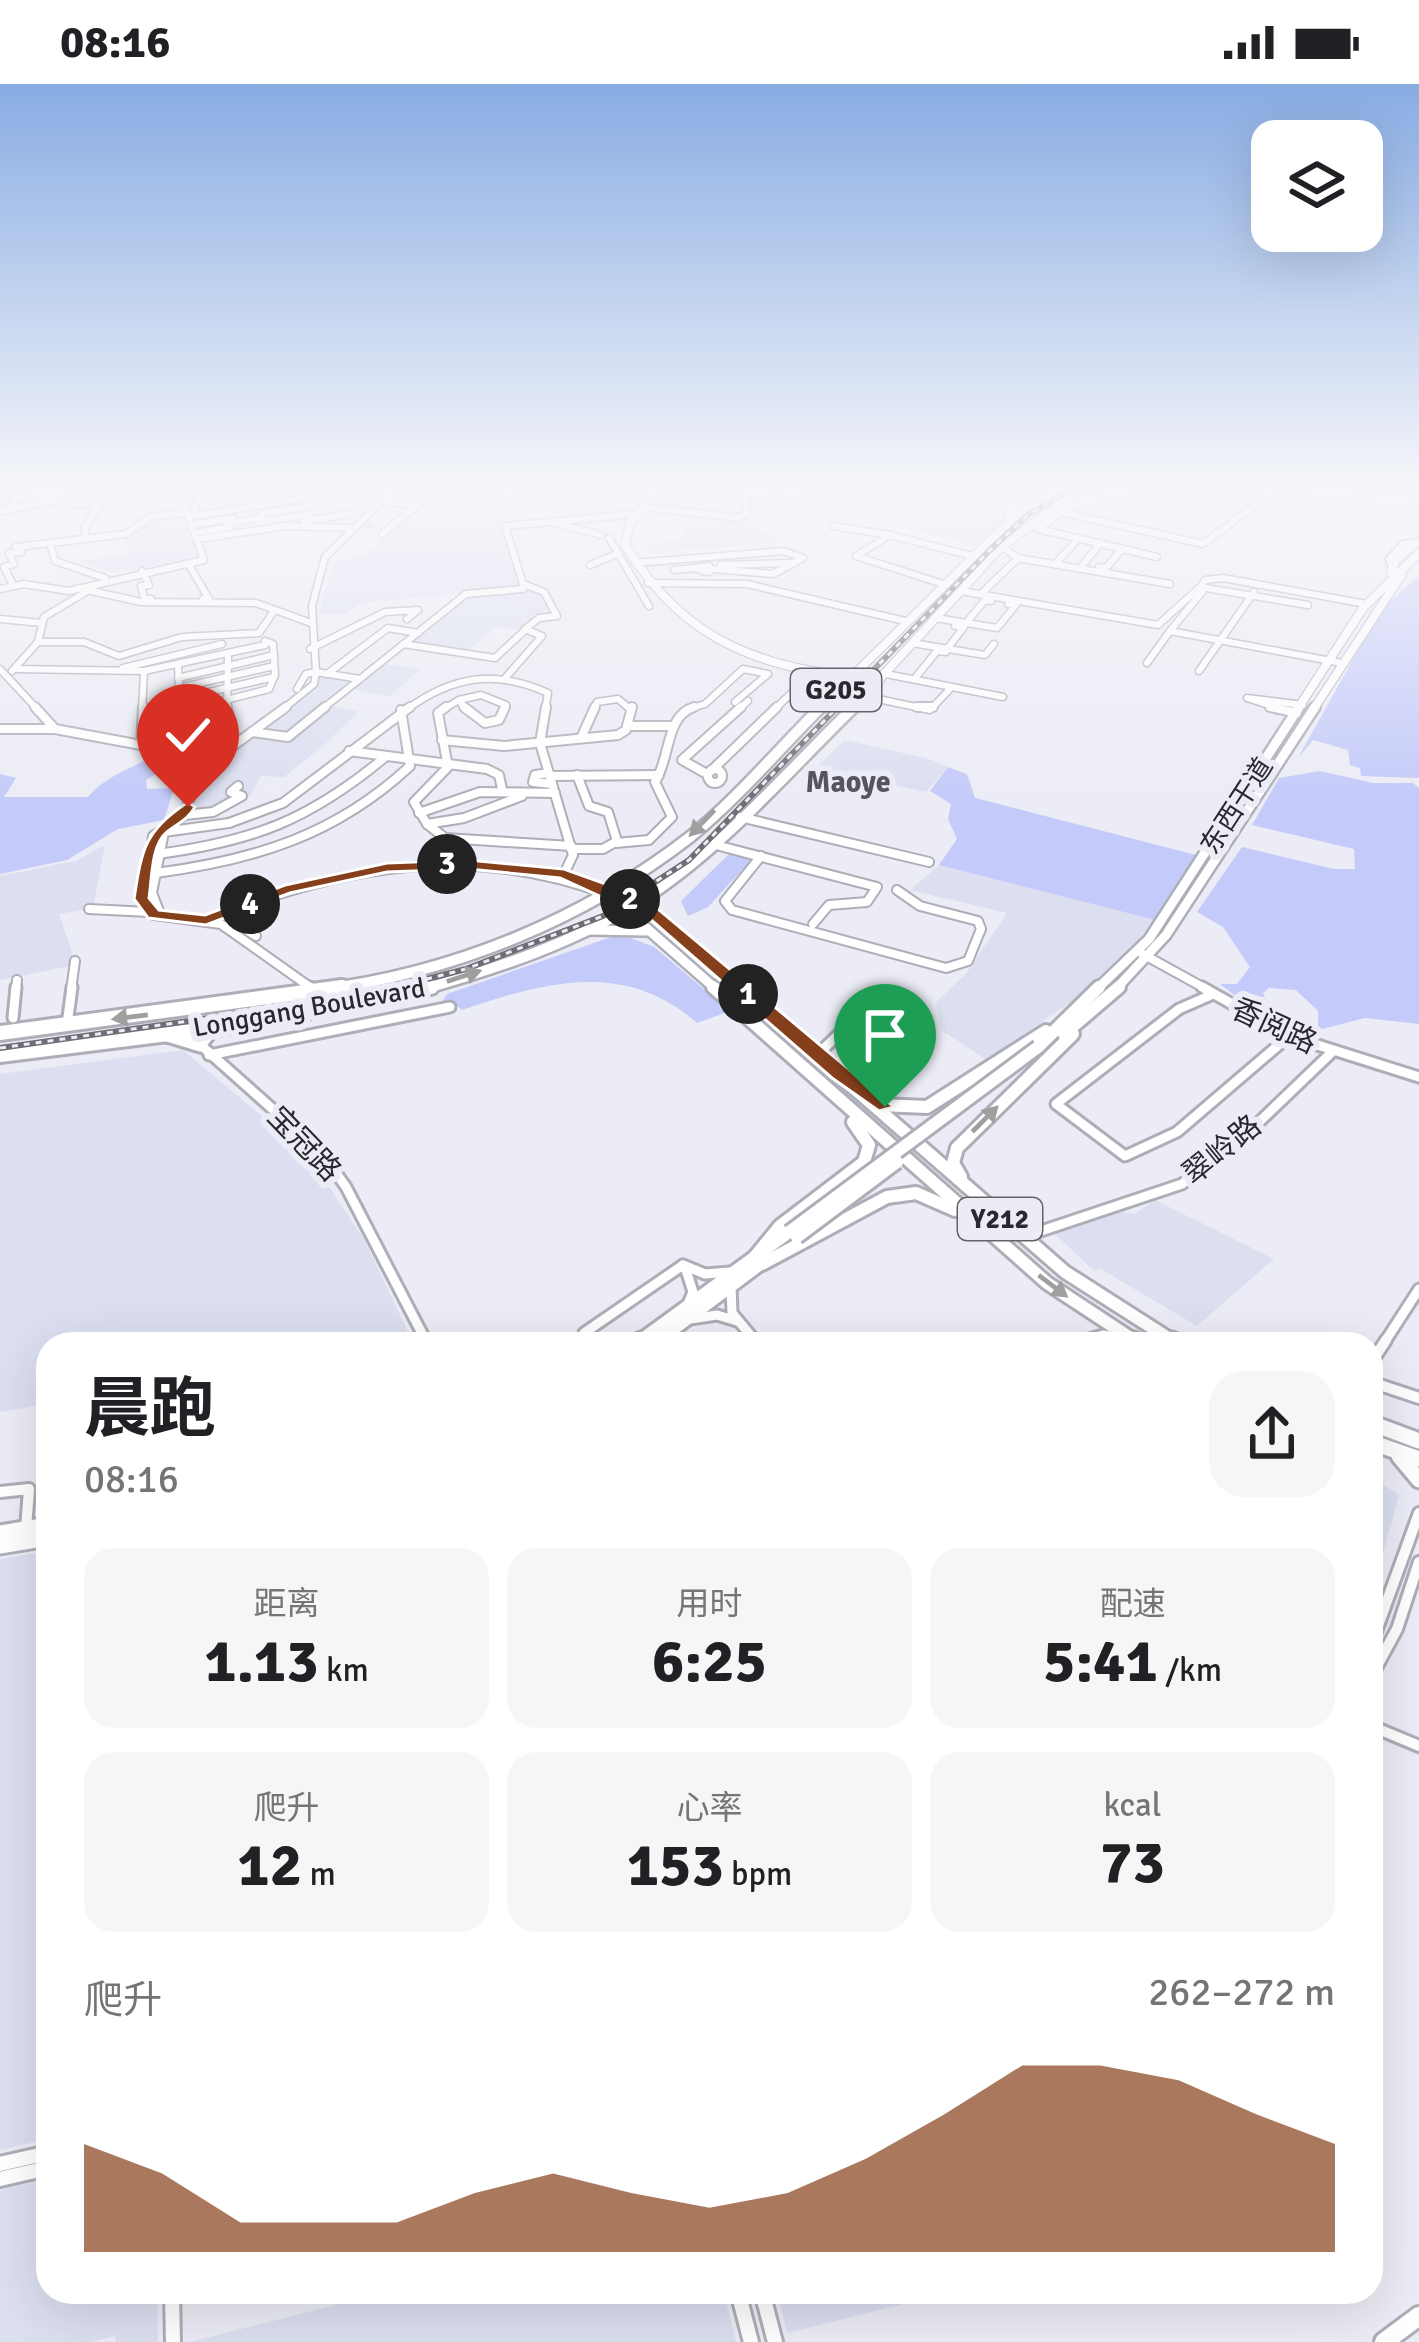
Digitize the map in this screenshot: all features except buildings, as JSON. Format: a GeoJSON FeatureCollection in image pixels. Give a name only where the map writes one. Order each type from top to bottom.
{"type":"FeatureCollection","features":[{"type":"Feature","properties":{"kind":"highway","name":"Longgang Boulevard"},"geometry":{"type":"LineString","coordinates":[[0,1033],[316,993],[476,952],[609,895],[667,857],[936,591]]}},
{"type":"Feature","properties":{"kind":"highway","name":"Longgang Boulevard"},"geometry":{"type":"LineString","coordinates":[[0,1055],[249,1021],[438,984],[582,931],[660,887],[712,844],[887,677],[961,591]]}},
{"type":"Feature","properties":{"kind":"main road"},"geometry":{"type":"LineString","coordinates":[[655,591],[749,658],[812,673],[887,677]]}},
{"type":"Feature","properties":{"kind":"main road","name":"东西干道"},"geometry":{"type":"LineString","coordinates":[[757,1261],[1041,1048],[1106,994],[1144,954],[1378,591]]}},
{"type":"Feature","properties":{"kind":"main road","name":"东西干道"},"geometry":{"type":"LineString","coordinates":[[1144,954],[1300,709],[1387,591]]}},
{"type":"Feature","properties":{"kind":"main road"},"geometry":{"type":"LineString","coordinates":[[660,887],[658,904],[667,923]]}},
{"type":"Feature","properties":{"kind":"main road","name":"Y212"},"geometry":{"type":"LineString","coordinates":[[609,895],[639,901],[667,923],[989,1210],[1065,1272],[1159,1332]]}},
{"type":"Feature","properties":{"kind":"main road","name":"Y212"},"geometry":{"type":"LineString","coordinates":[[609,895],[974,1220],[1121,1332]]}},
{"type":"Feature","properties":{"kind":"main road"},"geometry":{"type":"LineString","coordinates":[[582,931],[609,926],[650,932]]}},
{"type":"Feature","properties":{"kind":"main road"},"geometry":{"type":"LineString","coordinates":[[710,985],[729,978]]}},
{"type":"Feature","properties":{"kind":"main road"},"geometry":{"type":"LineString","coordinates":[[838,1074],[885,1107],[927,1107],[1106,994]]}},
{"type":"Feature","properties":{"kind":"main road"},"geometry":{"type":"LineString","coordinates":[[989,1210],[957,1172],[952,1158],[957,1148],[1106,994]]}},
{"type":"Feature","properties":{"kind":"main road"},"geometry":{"type":"LineString","coordinates":[[757,1261],[768,1237],[856,1170],[868,1153],[863,1132],[817,1081]]}},
{"type":"Feature","properties":{"kind":"main road"},"geometry":{"type":"LineString","coordinates":[[665,1332],[757,1261],[877,1201],[902,1193],[931,1197],[974,1220]]}},
{"type":"Feature","properties":{"kind":"main road"},"geometry":{"type":"LineString","coordinates":[[655,1332],[685,1314]]}},
{"type":"Feature","properties":{"kind":"main road"},"geometry":{"type":"LineString","coordinates":[[1383,1428],[1419,1441]]}},
{"type":"Feature","properties":{"kind":"main road"},"geometry":{"type":"LineString","coordinates":[[1383,1446],[1419,1459]]}},
{"type":"Feature","properties":{"kind":"main road"},"geometry":{"type":"LineString","coordinates":[[1383,1449],[1419,1480]]}},
{"type":"Feature","properties":{"kind":"main road"},"geometry":{"type":"LineString","coordinates":[[0,1534],[36,1528]]}},
{"type":"Feature","properties":{"kind":"main road"},"geometry":{"type":"LineString","coordinates":[[0,1546],[36,1540]]}},
{"type":"Feature","properties":{"kind":"main road"},"geometry":{"type":"LineString","coordinates":[[1384,2342],[1419,2316]]}},
{"type":"Feature","properties":{"kind":"street"},"geometry":{"type":"LineString","coordinates":[[0,619],[42,623],[81,591]]}},
{"type":"Feature","properties":{"kind":"street"},"geometry":{"type":"LineString","coordinates":[[86,591],[108,599],[179,606],[244,602],[310,623]]}},
{"type":"Feature","properties":{"kind":"street"},"geometry":{"type":"LineString","coordinates":[[142,591],[144,598],[209,599],[205,591]]}},
{"type":"Feature","properties":{"kind":"street"},"geometry":{"type":"LineString","coordinates":[[185,814],[196,772],[314,685],[310,623],[319,591]]}},
{"type":"Feature","properties":{"kind":"street"},"geometry":{"type":"LineString","coordinates":[[252,732],[288,737],[466,594],[496,591]]}},
{"type":"Feature","properties":{"kind":"street"},"geometry":{"type":"LineString","coordinates":[[506,677],[542,636],[526,629],[539,618],[557,616],[542,591]]}},
{"type":"Feature","properties":{"kind":"street"},"geometry":{"type":"LineString","coordinates":[[640,591],[649,606]]}},
{"type":"Feature","properties":{"kind":"street"},"geometry":{"type":"LineString","coordinates":[[796,591],[905,621]]}},
{"type":"Feature","properties":{"kind":"street"},"geometry":{"type":"LineString","coordinates":[[963,591],[1158,625],[1199,591]]}},
{"type":"Feature","properties":{"kind":"street"},"geometry":{"type":"LineString","coordinates":[[1147,663],[1200,591]]}},
{"type":"Feature","properties":{"kind":"street"},"geometry":{"type":"LineString","coordinates":[[1221,591],[1308,605]]}},
{"type":"Feature","properties":{"kind":"street"},"geometry":{"type":"LineString","coordinates":[[1199,671],[1254,591]]}},
{"type":"Feature","properties":{"kind":"street"},"geometry":{"type":"LineString","coordinates":[[1298,591],[1366,604]]}},
{"type":"Feature","properties":{"kind":"street"},"geometry":{"type":"LineString","coordinates":[[69,605],[108,599]]}},
{"type":"Feature","properties":{"kind":"street"},"geometry":{"type":"LineString","coordinates":[[934,620],[997,628],[1016,605],[985,600],[966,622]]}},
{"type":"Feature","properties":{"kind":"street"},"geometry":{"type":"LineString","coordinates":[[310,649],[326,645],[372,613],[418,610],[407,619]]}},
{"type":"Feature","properties":{"kind":"street"},"geometry":{"type":"LineString","coordinates":[[265,645],[261,633],[267,615],[274,611]]}},
{"type":"Feature","properties":{"kind":"street"},"geometry":{"type":"LineString","coordinates":[[372,613],[431,622]]}},
{"type":"Feature","properties":{"kind":"street"},"geometry":{"type":"LineString","coordinates":[[934,620],[964,627],[951,652]]}},
{"type":"Feature","properties":{"kind":"street"},"geometry":{"type":"LineString","coordinates":[[12,672],[38,642],[42,623]]}},
{"type":"Feature","properties":{"kind":"street"},"geometry":{"type":"LineString","coordinates":[[327,674],[388,628],[418,633]]}},
{"type":"Feature","properties":{"kind":"street"},"geometry":{"type":"LineString","coordinates":[[1170,631],[1336,662]]}},
{"type":"Feature","properties":{"kind":"street"},"geometry":{"type":"LineString","coordinates":[[404,644],[495,658],[523,632]]}},
{"type":"Feature","properties":{"kind":"street"},"geometry":{"type":"LineString","coordinates":[[38,642],[84,642],[113,656],[182,637],[261,633]]}},
{"type":"Feature","properties":{"kind":"street"},"geometry":{"type":"LineString","coordinates":[[181,729],[229,712],[229,636]]}},
{"type":"Feature","properties":{"kind":"street"},"geometry":{"type":"LineString","coordinates":[[0,669],[121,672],[222,644]]}},
{"type":"Feature","properties":{"kind":"street"},"geometry":{"type":"LineString","coordinates":[[142,667],[180,664],[273,644],[274,676],[269,688],[180,712]]}},
{"type":"Feature","properties":{"kind":"street"},"geometry":{"type":"LineString","coordinates":[[913,644],[951,652]]}},
{"type":"Feature","properties":{"kind":"street"},"geometry":{"type":"LineString","coordinates":[[887,677],[919,674],[938,651],[985,656],[994,644]]}},
{"type":"Feature","properties":{"kind":"street"},"geometry":{"type":"LineString","coordinates":[[141,745],[144,650]]}},
{"type":"Feature","properties":{"kind":"street"},"geometry":{"type":"LineString","coordinates":[[152,749],[179,745],[181,653]]}},
{"type":"Feature","properties":{"kind":"street"},"geometry":{"type":"LineString","coordinates":[[178,678],[274,655]]}},
{"type":"Feature","properties":{"kind":"street"},"geometry":{"type":"LineString","coordinates":[[179,688],[274,666]]}},
{"type":"Feature","properties":{"kind":"street"},"geometry":{"type":"LineString","coordinates":[[448,767],[415,802],[437,835],[603,850],[616,843],[643,844],[672,817],[656,789],[669,760],[672,726],[682,711],[712,697],[743,669],[769,674],[736,703],[727,720]]}},
{"type":"Feature","properties":{"kind":"street"},"geometry":{"type":"LineString","coordinates":[[741,784],[723,778],[710,780],[708,773],[682,760],[783,669]]}},
{"type":"Feature","properties":{"kind":"street"},"geometry":{"type":"LineString","coordinates":[[12,672],[55,728]]}},
{"type":"Feature","properties":{"kind":"street"},"geometry":{"type":"LineString","coordinates":[[297,689],[306,674],[316,672],[360,679]]}},
{"type":"Feature","properties":{"kind":"street"},"geometry":{"type":"LineString","coordinates":[[708,773],[812,673]]}},
{"type":"Feature","properties":{"kind":"street"},"geometry":{"type":"LineString","coordinates":[[179,699],[274,676]]}},
{"type":"Feature","properties":{"kind":"street"},"geometry":{"type":"LineString","coordinates":[[151,913],[159,911],[152,893],[164,832],[267,811],[438,686],[506,677],[535,682],[548,693],[540,743],[571,848],[564,874]]}},
{"type":"Feature","properties":{"kind":"street"},"geometry":{"type":"LineString","coordinates":[[887,677],[1003,697]]}},
{"type":"Feature","properties":{"kind":"street"},"geometry":{"type":"LineString","coordinates":[[864,696],[930,710],[949,690]]}},
{"type":"Feature","properties":{"kind":"street"},"geometry":{"type":"LineString","coordinates":[[257,692],[267,700]]}},
{"type":"Feature","properties":{"kind":"street"},"geometry":{"type":"LineString","coordinates":[[448,767],[438,713],[458,698],[490,695],[506,705],[499,721],[485,724],[470,717],[458,698]]}},
{"type":"Feature","properties":{"kind":"street"},"geometry":{"type":"LineString","coordinates":[[712,697],[736,703]]}},
{"type":"Feature","properties":{"kind":"street"},"geometry":{"type":"LineString","coordinates":[[442,740],[497,746],[618,735],[627,726],[632,706],[606,699],[591,708],[581,738]]}},
{"type":"Feature","properties":{"kind":"street"},"geometry":{"type":"LineString","coordinates":[[1246,700],[1300,709]]}},
{"type":"Feature","properties":{"kind":"street"},"geometry":{"type":"LineString","coordinates":[[401,710],[411,762]]}},
{"type":"Feature","properties":{"kind":"street"},"geometry":{"type":"LineString","coordinates":[[627,726],[672,726]]}},
{"type":"Feature","properties":{"kind":"street"},"geometry":{"type":"LineString","coordinates":[[0,729],[55,728],[141,745],[196,772]]}},
{"type":"Feature","properties":{"kind":"street"},"geometry":{"type":"LineString","coordinates":[[349,751],[494,771],[502,790]]}},
{"type":"Feature","properties":{"kind":"street"},"geometry":{"type":"LineString","coordinates":[[158,854],[244,842],[289,827],[327,805],[384,758]]}},
{"type":"Feature","properties":{"kind":"street"},"geometry":{"type":"LineString","coordinates":[[156,872],[249,860],[301,844],[351,815],[411,762]]}},
{"type":"Feature","properties":{"kind":"street"},"geometry":{"type":"LineString","coordinates":[[427,824],[464,818],[551,781],[577,775],[659,775]]}},
{"type":"Feature","properties":{"kind":"street"},"geometry":{"type":"LineString","coordinates":[[577,775],[589,806],[608,812],[616,843]]}},
{"type":"Feature","properties":{"kind":"street"},"geometry":{"type":"LineString","coordinates":[[151,913],[142,899],[153,836],[185,814],[213,812],[242,796],[231,792],[238,786]]}},
{"type":"Feature","properties":{"kind":"street"},"geometry":{"type":"LineString","coordinates":[[419,813],[502,790],[523,796]]}},
{"type":"Feature","properties":{"kind":"street"},"geometry":{"type":"LineString","coordinates":[[740,817],[929,862]]}},
{"type":"Feature","properties":{"kind":"street"},"geometry":{"type":"LineString","coordinates":[[712,844],[877,887],[867,902],[829,905],[813,924]]}},
{"type":"Feature","properties":{"kind":"street"},"geometry":{"type":"LineString","coordinates":[[760,856],[730,889],[725,901],[732,910],[946,968],[968,961],[981,929],[978,921],[920,906],[897,890]]}},
{"type":"Feature","properties":{"kind":"street"},"geometry":{"type":"LineString","coordinates":[[206,920],[285,889],[387,868],[468,864],[564,874],[609,895]]}},
{"type":"Feature","properties":{"kind":"street"},"geometry":{"type":"LineString","coordinates":[[89,909],[206,920],[225,927],[316,993]]}},
{"type":"Feature","properties":{"kind":"street"},"geometry":{"type":"LineString","coordinates":[[225,927],[236,923],[256,936]]}},
{"type":"Feature","properties":{"kind":"street","name":"香阅路"},"geometry":{"type":"LineString","coordinates":[[1144,954],[1288,1036],[1419,1077]]}},
{"type":"Feature","properties":{"kind":"street"},"geometry":{"type":"LineString","coordinates":[[68,1025],[75,962]]}},
{"type":"Feature","properties":{"kind":"street"},"geometry":{"type":"LineString","coordinates":[[13,1018],[17,980]]}},
{"type":"Feature","properties":{"kind":"street"},"geometry":{"type":"LineString","coordinates":[[817,1055],[838,1025],[869,1009],[881,994]]}},
{"type":"Feature","properties":{"kind":"street"},"geometry":{"type":"LineString","coordinates":[[1211,995],[1179,1009],[1056,1104],[1125,1156],[1177,1132],[1288,1036]]}},
{"type":"Feature","properties":{"kind":"street"},"geometry":{"type":"LineString","coordinates":[[126,1039],[169,1037],[204,1051],[450,1007]]}},
{"type":"Feature","properties":{"kind":"street"},"geometry":{"type":"LineString","coordinates":[[869,1009],[882,1013]]}},
{"type":"Feature","properties":{"kind":"street"},"geometry":{"type":"LineString","coordinates":[[204,1051],[214,1031],[249,1021]]}},
{"type":"Feature","properties":{"kind":"street","name":"宝冠路"},"geometry":{"type":"LineString","coordinates":[[184,1030],[322,1153],[346,1186],[422,1332]]}},
{"type":"Feature","properties":{"kind":"street","name":"翠岭路"},"geometry":{"type":"LineString","coordinates":[[1023,1237],[1183,1184],[1256,1125],[1332,1052]]}},
{"type":"Feature","properties":{"kind":"street"},"geometry":{"type":"LineString","coordinates":[[683,1265],[733,1278],[730,1305],[747,1332]]}},
{"type":"Feature","properties":{"kind":"street"},"geometry":{"type":"LineString","coordinates":[[683,1265],[693,1292],[685,1314],[737,1321]]}},
{"type":"Feature","properties":{"kind":"street"},"geometry":{"type":"LineString","coordinates":[[585,1332],[683,1265]]}},
{"type":"Feature","properties":{"kind":"street"},"geometry":{"type":"LineString","coordinates":[[1383,1344],[1419,1289]]}},
{"type":"Feature","properties":{"kind":"street"},"geometry":{"type":"LineString","coordinates":[[1089,1332],[1094,1328],[1090,1312]]}},
{"type":"Feature","properties":{"kind":"street"},"geometry":{"type":"LineString","coordinates":[[1383,1386],[1419,1398]]}},
{"type":"Feature","properties":{"kind":"street"},"geometry":{"type":"LineString","coordinates":[[0,1492],[29,1489],[26,1529]]}},
{"type":"Feature","properties":{"kind":"street"},"geometry":{"type":"LineString","coordinates":[[1383,1612],[1419,1514]]}},
{"type":"Feature","properties":{"kind":"street"},"geometry":{"type":"LineString","coordinates":[[1383,1654],[1419,1562]]}},
{"type":"Feature","properties":{"kind":"street"},"geometry":{"type":"LineString","coordinates":[[1383,1731],[1419,1746]]}},
{"type":"Feature","properties":{"kind":"street"},"geometry":{"type":"LineString","coordinates":[[0,2164],[36,2156]]}},
{"type":"Feature","properties":{"kind":"street"},"geometry":{"type":"LineString","coordinates":[[0,2179],[36,2171]]}},
{"type":"Feature","properties":{"kind":"street"},"geometry":{"type":"LineString","coordinates":[[172,2304],[172,2342]]}},
{"type":"Feature","properties":{"kind":"street"},"geometry":{"type":"LineString","coordinates":[[742,2304],[751,2342]]}},
{"type":"Feature","properties":{"kind":"street"},"geometry":{"type":"LineString","coordinates":[[765,2304],[775,2342]]}},
{"type":"Feature","properties":{"kind":"shaded area"},"geometry":{"type":"Polygon","coordinates":[[[326,591],[477,591],[361,603],[345,614],[319,614],[326,591]]]}},
{"type":"Feature","properties":{"kind":"shaded area"},"geometry":{"type":"Polygon","coordinates":[[[538,591],[551,615],[535,617],[521,630],[496,627],[466,652],[408,643],[470,595],[538,591]]]}},
{"type":"Feature","properties":{"kind":"shaded area"},"geometry":{"type":"Polygon","coordinates":[[[1401,591],[1419,591],[1419,778],[1361,776],[1360,768],[1350,765],[1348,750],[1313,740],[1298,758],[1381,609],[1401,591]]]}},
{"type":"Feature","properties":{"kind":"shaded area"},"geometry":{"type":"Polygon","coordinates":[[[379,663],[420,669],[390,696],[346,688],[326,705],[359,711],[323,746],[284,777],[261,776],[250,796],[196,811],[194,794],[208,771],[318,685],[319,674],[356,680],[379,663]]]}},
{"type":"Feature","properties":{"kind":"shaded area"},"geometry":{"type":"Polygon","coordinates":[[[845,740],[948,767],[926,792],[815,769],[845,740]]]}},
{"type":"Feature","properties":{"kind":"shaded area"},"geometry":{"type":"Polygon","coordinates":[[[154,756],[169,766],[146,780],[147,789],[174,788],[164,820],[118,829],[67,860],[0,874],[0,774],[16,778],[4,797],[88,797],[110,778],[154,756]]]}},
{"type":"Feature","properties":{"kind":"shaded area"},"geometry":{"type":"Polygon","coordinates":[[[948,767],[967,774],[975,798],[1196,855],[1155,920],[939,865],[957,839],[948,819],[951,804],[930,791],[948,767]]]}},
{"type":"Feature","properties":{"kind":"shaded area"},"geometry":{"type":"Polygon","coordinates":[[[1320,771],[1373,783],[1413,783],[1419,788],[1419,1024],[1365,1018],[1318,1030],[1318,1011],[1296,990],[1269,988],[1263,993],[1268,1004],[1254,1010],[1220,984],[1237,984],[1250,967],[1223,927],[1197,912],[1242,847],[1334,869],[1355,869],[1354,849],[1252,825],[1279,778],[1320,771]]]}},
{"type":"Feature","properties":{"kind":"shaded area"},"geometry":{"type":"Polygon","coordinates":[[[105,845],[93,908],[59,914],[76,965],[0,980],[0,876],[76,861],[105,845]]]}},
{"type":"Feature","properties":{"kind":"shaded area"},"geometry":{"type":"Polygon","coordinates":[[[729,854],[752,859],[708,907],[688,916],[681,901],[729,854]]]}},
{"type":"Feature","properties":{"kind":"shaded area"},"geometry":{"type":"Polygon","coordinates":[[[939,865],[1155,920],[1108,976],[987,1060],[941,1030],[936,1002],[965,975],[1007,913],[910,890],[939,865]]]}},
{"type":"Feature","properties":{"kind":"shaded area"},"geometry":{"type":"Polygon","coordinates":[[[620,934],[654,947],[730,1011],[697,1023],[641,990],[583,982],[523,991],[462,1010],[454,1003],[440,1005],[447,994],[620,934]]]}},
{"type":"Feature","properties":{"kind":"shaded area"},"geometry":{"type":"Polygon","coordinates":[[[183,1050],[307,1154],[364,1239],[408,1332],[36,1332],[36,1406],[0,1412],[0,1074],[183,1050]]]}},
{"type":"Feature","properties":{"kind":"shaded area"},"geometry":{"type":"Polygon","coordinates":[[[1155,1200],[1274,1259],[1197,1326],[1101,1269],[1094,1271],[1055,1234],[1116,1211],[1135,1214],[1155,1200]]]}},
{"type":"Feature","properties":{"kind":"shaded area"},"geometry":{"type":"Polygon","coordinates":[[[1383,1485],[1399,1495],[1383,1553],[1383,1485]]]}},
{"type":"Feature","properties":{"kind":"shaded area"},"geometry":{"type":"Polygon","coordinates":[[[36,1553],[36,2142],[0,2150],[0,1559],[36,1553]]]}},
{"type":"Feature","properties":{"kind":"shaded area"},"geometry":{"type":"Polygon","coordinates":[[[36,2182],[36,2304],[157,2304],[158,2342],[116,2342],[115,2336],[89,2342],[0,2342],[0,2190],[36,2182]]]}},
{"type":"Feature","properties":{"kind":"shaded area"},"geometry":{"type":"Polygon","coordinates":[[[339,2304],[727,2304],[736,2342],[190,2342],[339,2304]]]}},
{"type":"Feature","properties":{"kind":"shaded area"},"geometry":{"type":"Polygon","coordinates":[[[780,2304],[902,2304],[787,2333],[780,2304]]]}},
{"type":"Feature","properties":{"kind":"railway"},"geometry":{"type":"LineString","coordinates":[[0,1048],[357,997],[466,969],[603,916],[689,860],[950,591]]}},
{"type":"Feature","properties":{"kind":"district","name":"Maoye"},"geometry":{"type":"Point","coordinates":[848,782]}},
{"type":"Feature","properties":{"kind":"route"},"geometry":{"type":"LineString","coordinates":[[188,807],[179,821],[162,828],[150,844],[142,899],[154,915],[206,920],[285,889],[387,868],[468,864],[564,874],[609,895],[639,901],[838,1074],[885,1107]]}}]}
